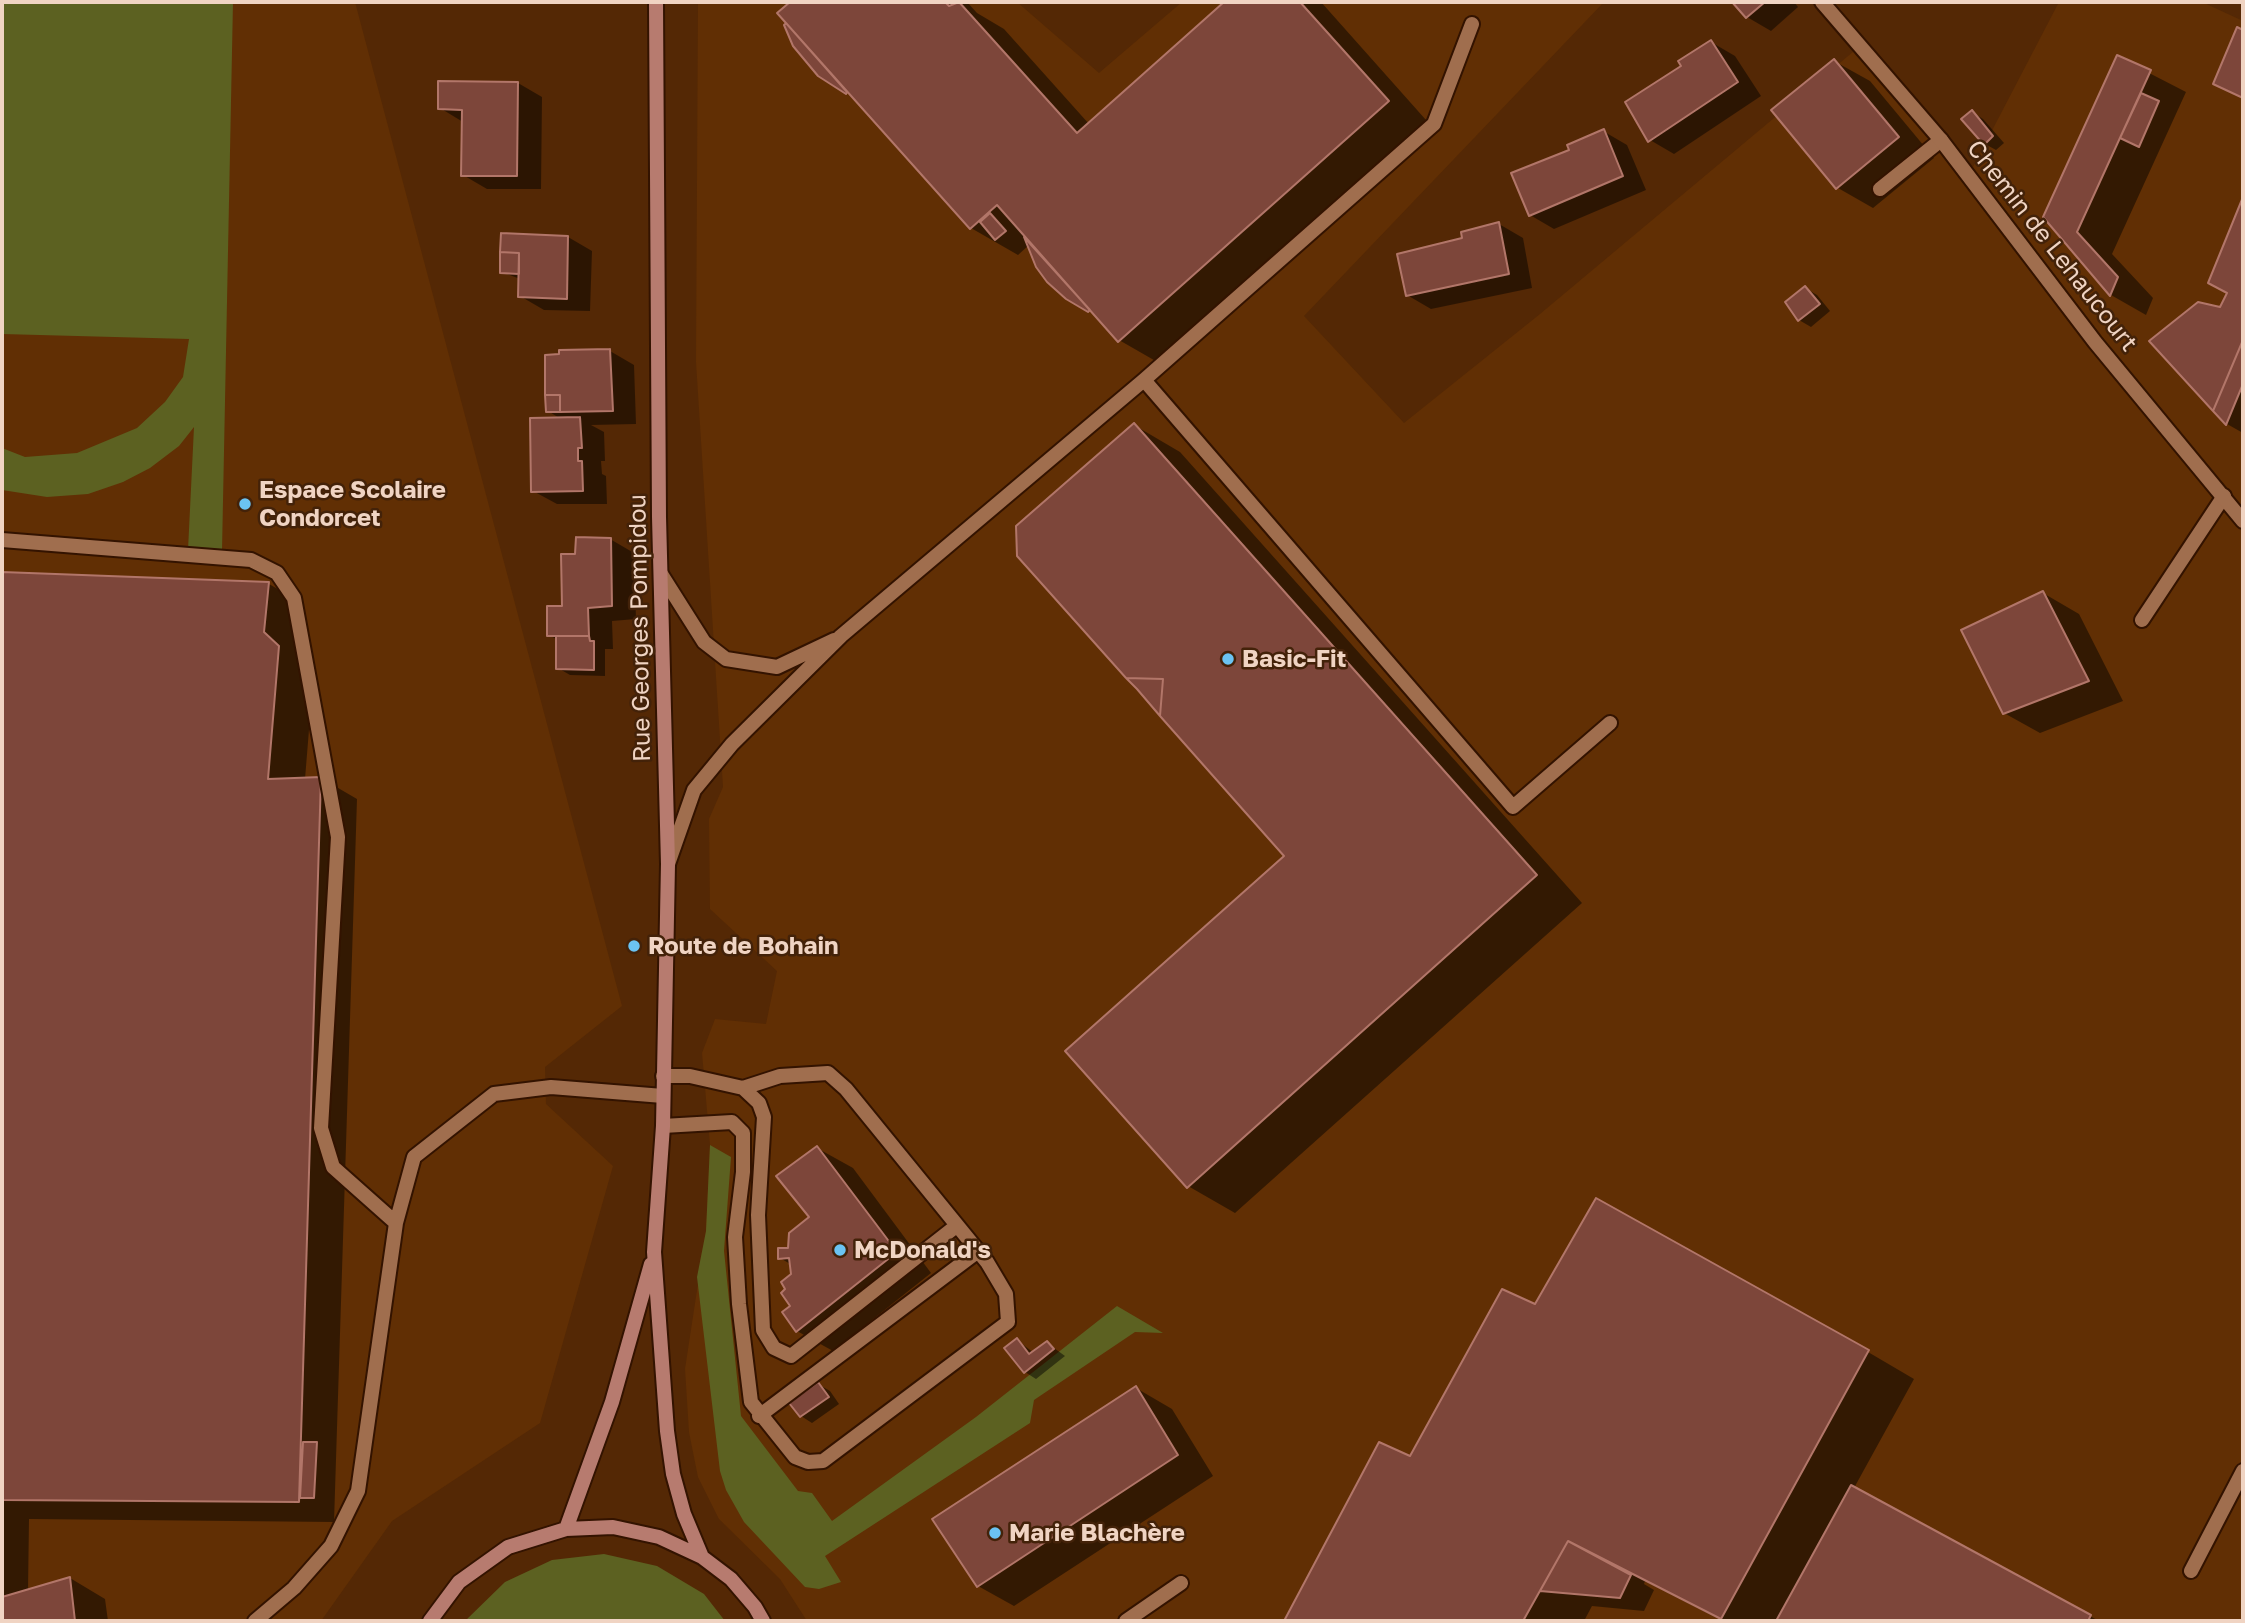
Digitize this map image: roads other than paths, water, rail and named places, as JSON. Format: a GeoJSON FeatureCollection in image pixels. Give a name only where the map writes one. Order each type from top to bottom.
{"type":"FeatureCollection","features":[{"type":"Feature","properties":{"kind":"main road","name":"Rue Georges Pompidou"},"geometry":{"type":"LineString","coordinates":[[656,2],[661,574],[668,864],[663,1126],[654,1252],[667,1431],[673,1474],[684,1514],[702,1557]]}},
{"type":"Feature","properties":{"kind":"main road","name":"Rue Georges Pompidou"},"geometry":{"type":"LineString","coordinates":[[566,1529],[612,1402],[654,1252]]}},
{"type":"Feature","properties":{"kind":"main road"},"geometry":{"type":"LineString","coordinates":[[430,1621],[459,1582],[508,1547],[566,1529],[613,1527],[659,1537],[702,1557],[731,1579],[755,1606],[764,1621]]}},
{"type":"Feature","properties":{"kind":"street","name":"Chemin de Lehaucourt"},"geometry":{"type":"LineString","coordinates":[[1822,2],[1941,140],[2095,342],[2243,521]]}},
{"type":"Feature","properties":{"kind":"street"},"geometry":{"type":"LineString","coordinates":[[668,864],[694,790],[732,744],[818,662],[841,636],[1144,380],[1434,124],[1472,24]]}},
{"type":"Feature","properties":{"kind":"street"},"geometry":{"type":"LineString","coordinates":[[1880,189],[1941,140]]}},
{"type":"Feature","properties":{"kind":"street"},"geometry":{"type":"LineString","coordinates":[[1144,380],[1513,807],[1610,723]]}},
{"type":"Feature","properties":{"kind":"street"},"geometry":{"type":"LineString","coordinates":[[2142,620],[2224,496]]}},
{"type":"Feature","properties":{"kind":"street"},"geometry":{"type":"LineString","coordinates":[[2,540],[251,560],[277,573],[294,598],[338,837],[321,1128],[333,1167],[396,1223]]}},
{"type":"Feature","properties":{"kind":"street"},"geometry":{"type":"LineString","coordinates":[[661,574],[704,642],[726,659],[777,667],[841,636]]}},
{"type":"Feature","properties":{"kind":"street"},"geometry":{"type":"LineString","coordinates":[[663,1126],[732,1122],[743,1133],[743,1172],[735,1237],[739,1304],[751,1402],[759,1416],[794,1457],[808,1462],[823,1461],[994,1336],[1008,1322],[1006,1294],[998,1277],[846,1089],[828,1073],[780,1076],[743,1088]]}},
{"type":"Feature","properties":{"kind":"street"},"geometry":{"type":"LineString","coordinates":[[663,1076],[690,1076],[743,1088],[759,1103],[764,1117],[758,1215],[763,1330],[774,1348],[790,1356],[955,1227]]}},
{"type":"Feature","properties":{"kind":"street"},"geometry":{"type":"LineString","coordinates":[[256,1621],[294,1588],[331,1546],[358,1491],[396,1223],[414,1157],[494,1094],[551,1087],[663,1096]]}},
{"type":"Feature","properties":{"kind":"street"},"geometry":{"type":"LineString","coordinates":[[759,1416],[977,1252]]}},
{"type":"Feature","properties":{"kind":"street"},"geometry":{"type":"LineString","coordinates":[[2192,1571],[2243,1471]]}},
{"type":"Feature","properties":{"kind":"street"},"geometry":{"type":"LineString","coordinates":[[1126,1621],[1181,1583]]}},
{"type":"Feature","properties":{"kind":"place","name":"Espace Scolaire Condorcet"},"geometry":{"type":"Point","coordinates":[245,504]}},
{"type":"Feature","properties":{"kind":"place","name":"Basic-Fit"},"geometry":{"type":"Point","coordinates":[1228,659]}},
{"type":"Feature","properties":{"kind":"place","name":"Route de Bohain"},"geometry":{"type":"Point","coordinates":[634,946]}},
{"type":"Feature","properties":{"kind":"place","name":"McDonald's"},"geometry":{"type":"Point","coordinates":[840,1250]}},
{"type":"Feature","properties":{"kind":"place","name":"Marie Blachère"},"geometry":{"type":"Point","coordinates":[995,1533]}}]}
